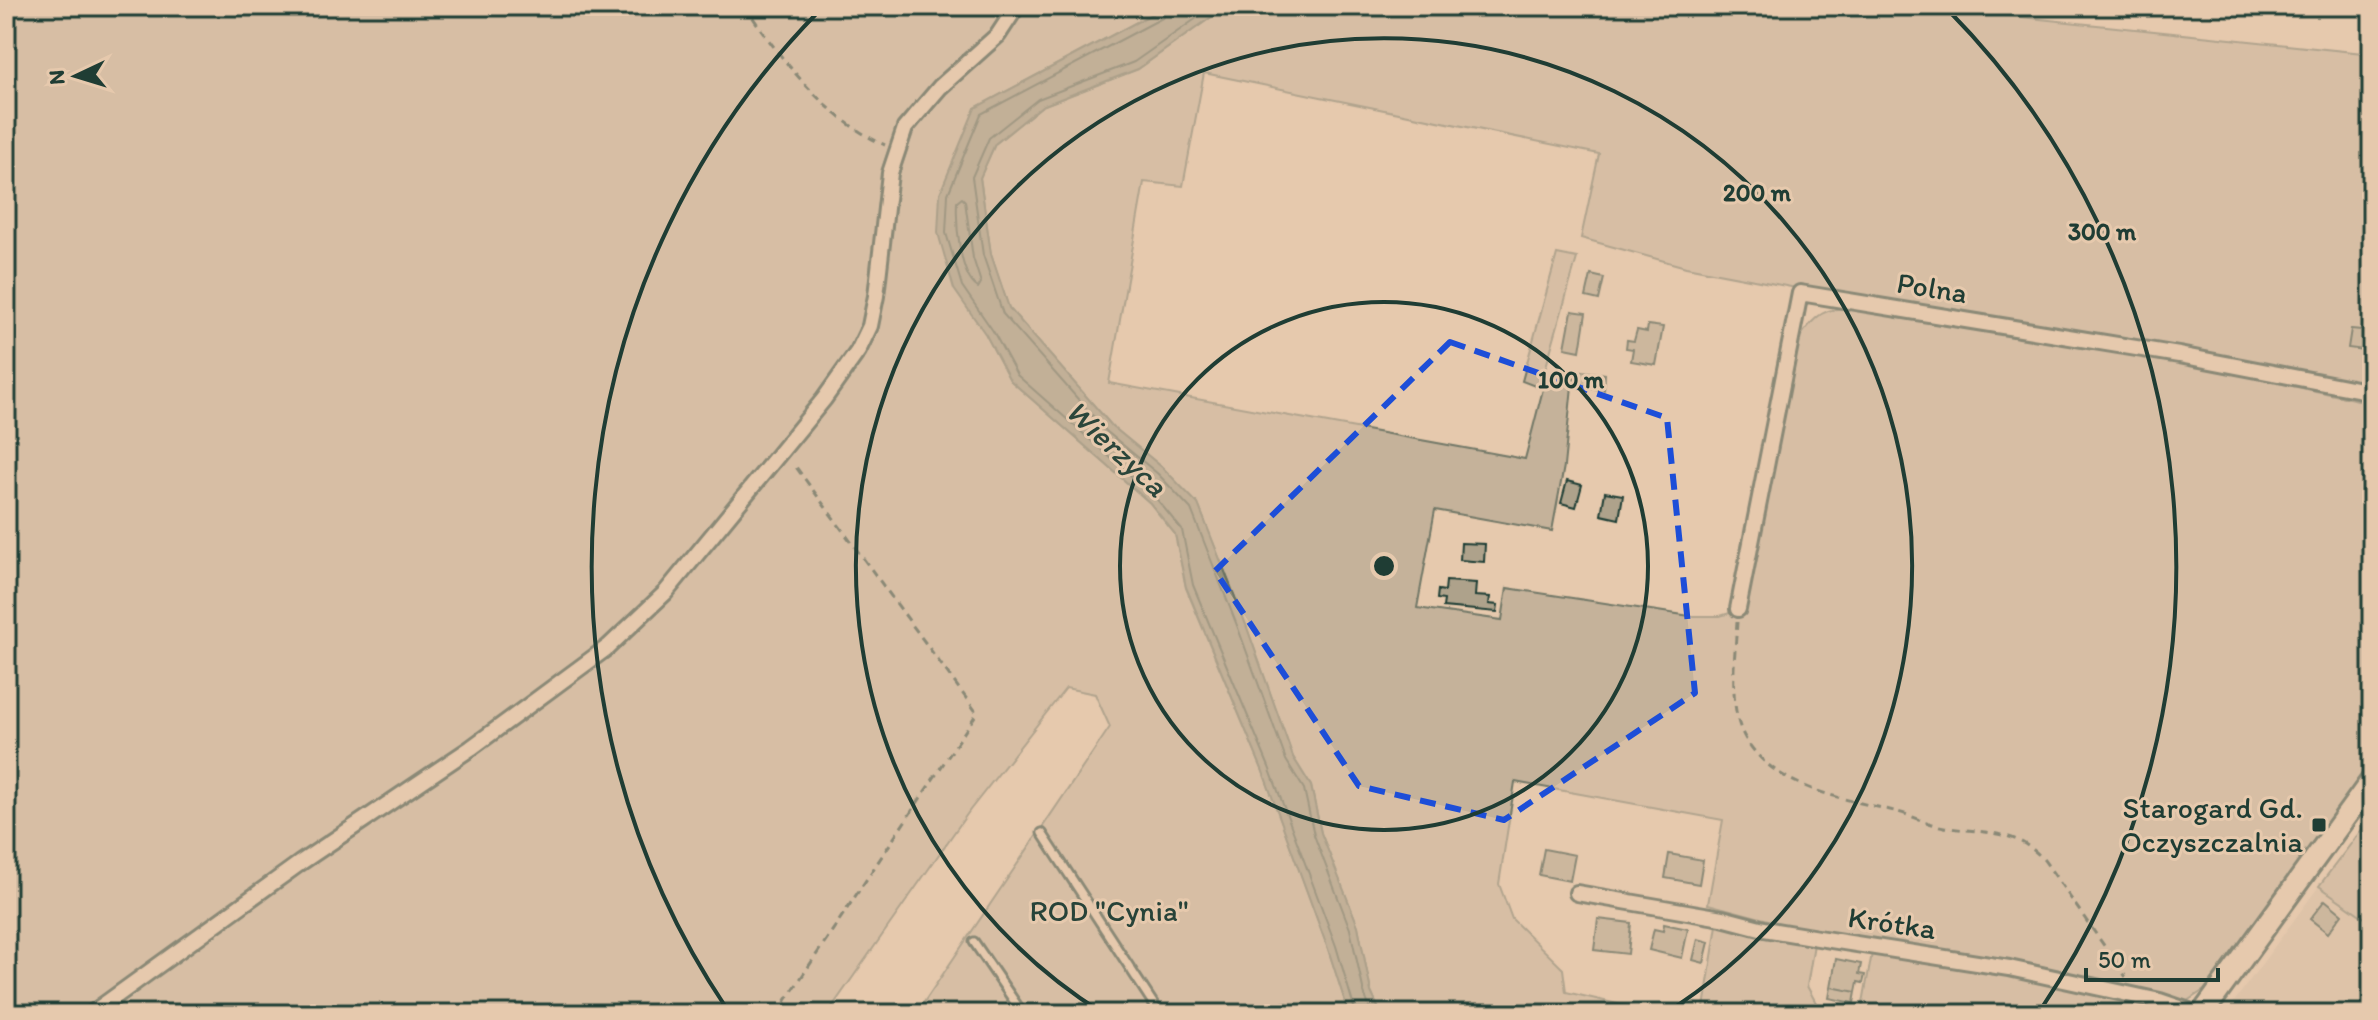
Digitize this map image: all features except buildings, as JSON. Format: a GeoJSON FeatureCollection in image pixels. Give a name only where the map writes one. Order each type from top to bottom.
{"type":"FeatureCollection","features":[{"type":"Feature","properties":{"kind":"street"},"geometry":{"type":"LineString","coordinates":[[91,1014],[300,863],[471,748],[608,647],[665,593],[783,450],[858,351],[870,326],[890,173],[905,128],[920,107],[998,35],[1017,6]]}},
{"type":"Feature","properties":{"kind":"street","name":"Polna"},"geometry":{"type":"LineString","coordinates":[[1738,609],[1800,293],[2148,350],[2372,392]]}},
{"type":"Feature","properties":{"kind":"street"},"geometry":{"type":"LineString","coordinates":[[2200,1014],[2372,780]]}},
{"type":"Feature","properties":{"kind":"street","name":"Krótka"},"geometry":{"type":"LineString","coordinates":[[1577,893],[1722,918],[1791,934],[2009,968],[2139,996],[2200,1014]]}},
{"type":"Feature","properties":{"kind":"lane"},"geometry":{"type":"LineString","coordinates":[[1042,833],[1160,1014]]}},
{"type":"Feature","properties":{"kind":"lane"},"geometry":{"type":"LineString","coordinates":[[974,942],[1023,1014]]}},
{"type":"Feature","properties":{"kind":"lane"},"geometry":{"type":"LineString","coordinates":[[1274,1014],[1284,1008]]}},
{"type":"Feature","properties":{"kind":"path"},"geometry":{"type":"LineString","coordinates":[[745,6],[794,72],[852,128],[896,149]]}},
{"type":"Feature","properties":{"kind":"path"},"geometry":{"type":"LineString","coordinates":[[777,1014],[977,713],[783,450]]}},
{"type":"Feature","properties":{"kind":"path"},"geometry":{"type":"LineString","coordinates":[[1738,609],[1732,687],[1743,735],[1761,758],[1790,779],[1826,795],[1901,813],[1941,827],[2011,836],[2030,844],[2139,996]]}},
{"type":"Feature","properties":{"kind":"highlighted area"},"geometry":{"type":"Polygon","coordinates":[[[1450,342],[1667,418],[1695,693],[1504,820],[1359,786],[1215,571],[1450,342]]]}},
{"type":"Feature","properties":{"kind":"shaded area"},"geometry":{"type":"Polygon","coordinates":[[[2319,886],[2372,923],[2372,1014],[2225,1014],[2319,886]]]}},
{"type":"Feature","properties":{"kind":"green space","name":"ROD \"Cynia\""},"geometry":{"type":"Polygon","coordinates":[[[6,6],[1167,6],[975,108],[986,335],[1010,380],[1150,503],[1175,534],[1186,588],[1262,769],[1349,1014],[916,1014],[1110,727],[1095,694],[1066,688],[970,810],[827,1014],[6,1014],[6,6]]]}},
{"type":"Feature","properties":{"kind":"green space"},"geometry":{"type":"Polygon","coordinates":[[[1227,6],[1916,6],[2372,54],[2372,386],[1686,267],[1581,238],[1599,154],[1204,73],[1183,186],[1144,182],[1109,383],[1525,459],[1543,389],[1522,381],[1557,254],[1577,258],[1543,377],[1572,386],[1564,466],[1552,531],[1435,510],[1417,608],[1502,620],[1507,588],[1690,616],[1720,616],[1743,609],[1796,343],[1816,318],[1838,308],[1861,308],[2213,369],[2372,403],[2372,766],[2204,990],[2187,1001],[2032,964],[1802,929],[1708,904],[1723,820],[1515,782],[1499,884],[1512,919],[1563,969],[1566,992],[1660,1014],[1381,1014],[1371,992],[1358,926],[1321,833],[1311,786],[1293,757],[1246,625],[1198,504],[1163,468],[1112,426],[1009,308],[991,255],[980,177],[995,144],[1042,106],[1138,69],[1227,6]]]}},
{"type":"Feature","properties":{"kind":"green space"},"geometry":{"type":"Polygon","coordinates":[[[2372,816],[2372,923],[2319,886],[2372,816]]]}},
{"type":"Feature","properties":{"kind":"green space"},"geometry":{"type":"Polygon","coordinates":[[[1717,925],[1814,944],[1807,986],[1822,1014],[1703,1014],[1717,925]]]}},
{"type":"Feature","properties":{"kind":"green space"},"geometry":{"type":"Polygon","coordinates":[[[1872,953],[2014,973],[2155,1004],[2175,1014],[1861,1014],[1872,953]]]}},
{"type":"Feature","properties":{"kind":"water","name":"Wierzyca"},"geometry":{"type":"Polygon","coordinates":[[[1167,6],[1227,6],[1138,69],[1042,106],[995,144],[980,178],[991,254],[1009,308],[1112,426],[1163,468],[1198,504],[1246,625],[1293,757],[1311,786],[1321,833],[1358,926],[1371,992],[1381,1014],[1349,1014],[1262,769],[1186,587],[1175,534],[1150,503],[1010,380],[986,335],[954,289],[938,233],[940,193],[975,108],[1167,6]]]}},
{"type":"Feature","properties":{"kind":"place","name":"Starogard Gd. Oczyszczalnia"},"geometry":{"type":"Point","coordinates":[2319,825]}}]}
